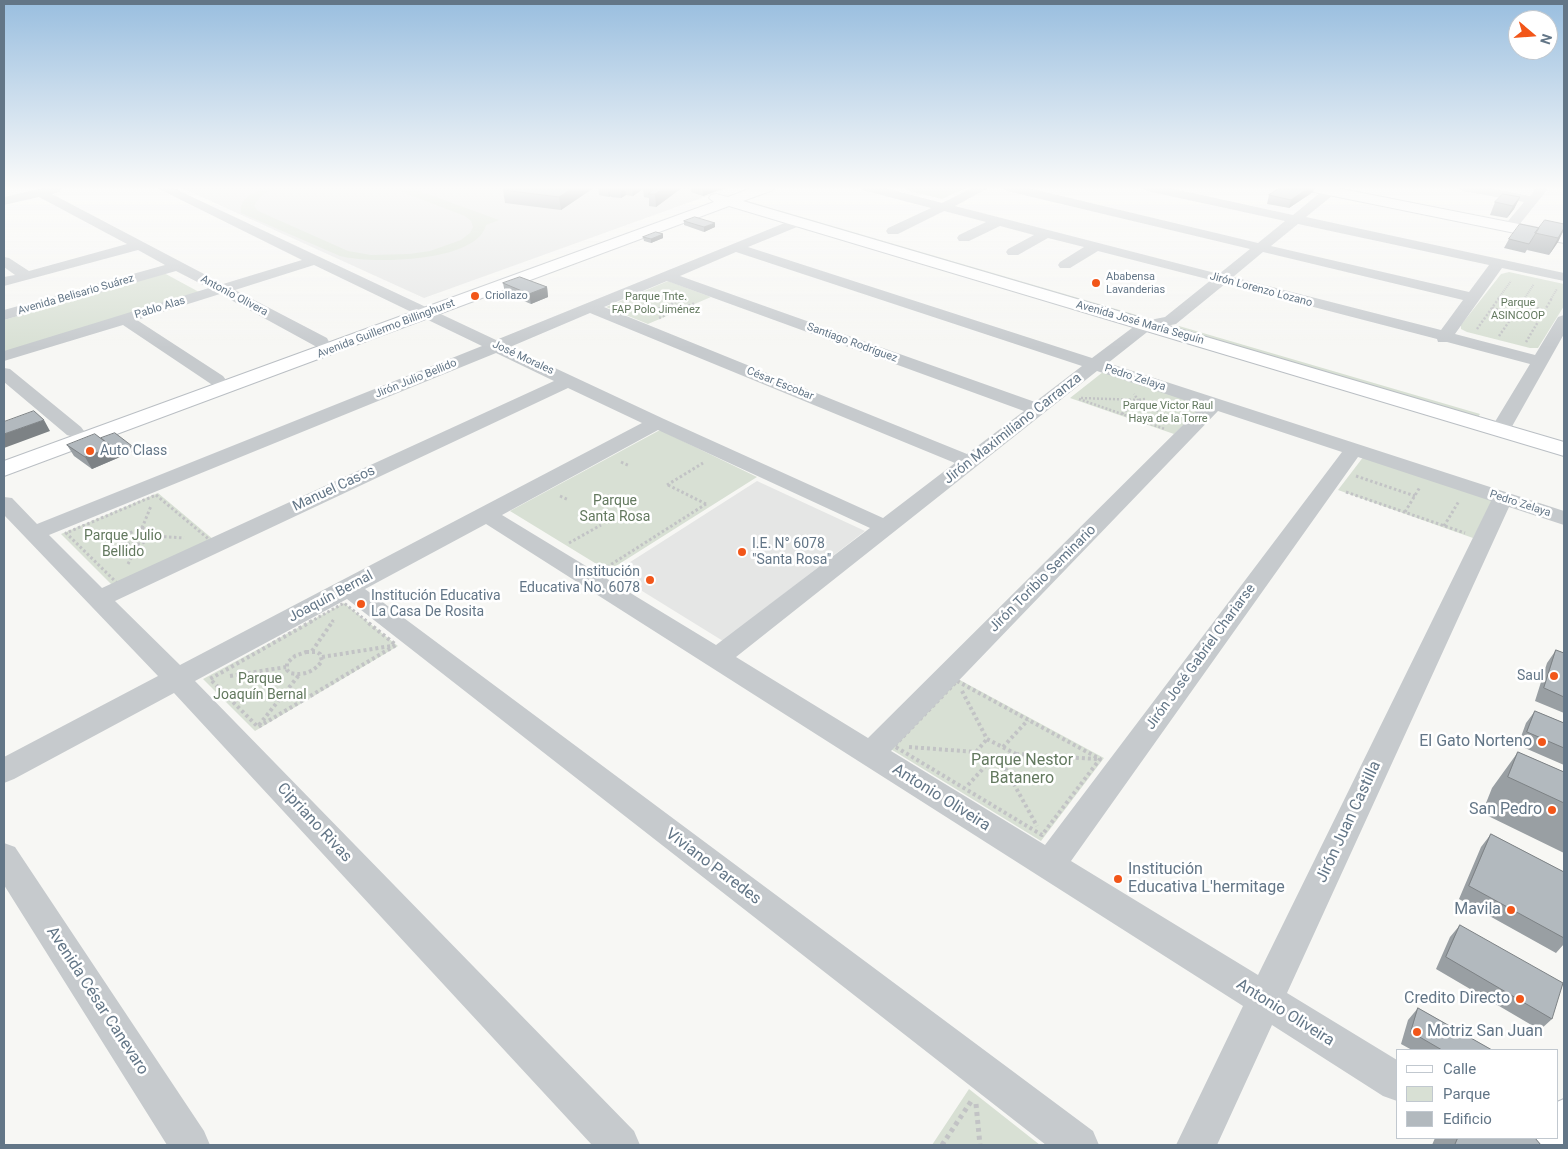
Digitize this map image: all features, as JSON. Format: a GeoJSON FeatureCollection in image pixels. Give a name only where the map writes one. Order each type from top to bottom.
{"type":"FeatureCollection","features":[{"type":"Feature","properties":{"kind":"street","name":"Antonio Olivera"},"geometry":{"type":"LineString","coordinates":[[130,241],[321,342]]}},
{"type":"Feature","properties":{"kind":"street","name":"José Morales"},"geometry":{"type":"LineString","coordinates":[[275,241],[657,423],[886,527]]}},
{"type":"Feature","properties":{"kind":"street","name":"Avenida Guillermo Billinghurst"},"geometry":{"type":"LineString","coordinates":[[4,469],[610,241]]}},
{"type":"Feature","properties":{"kind":"street","name":"Jirón Julio Bellido"},"geometry":{"type":"LineString","coordinates":[[35,533],[497,346],[589,306],[750,241]]}},
{"type":"Feature","properties":{"kind":"street","name":"Avenida José María Seguín"},"geometry":{"type":"LineString","coordinates":[[860,241],[1146,325],[1504,423],[1564,433]]}},
{"type":"Feature","properties":{"kind":"street","name":"Avenida José María Seguín"},"geometry":{"type":"LineString","coordinates":[[892,241],[1170,320],[1504,423],[1564,449]]}},
{"type":"Feature","properties":{"kind":"street"},"geometry":{"type":"LineString","coordinates":[[1013,252],[1034,241]]}},
{"type":"Feature","properties":{"kind":"street","name":"Jirón Lorenzo Lozano"},"geometry":{"type":"LineString","coordinates":[[1074,241],[1444,338],[1540,361]]}},
{"type":"Feature","properties":{"kind":"street"},"geometry":{"type":"LineString","coordinates":[[1234,241],[1473,298]]}},
{"type":"Feature","properties":{"kind":"street","name":"Jirón Maximiliano Carranza"},"geometry":{"type":"LineString","coordinates":[[717,658],[1146,325],[1170,320],[1269,241]]}},
{"type":"Feature","properties":{"kind":"street"},"geometry":{"type":"LineString","coordinates":[[1396,241],[1542,272],[1562,282]]}},
{"type":"Feature","properties":{"kind":"street"},"geometry":{"type":"LineString","coordinates":[[4,282],[140,246]]}},
{"type":"Feature","properties":{"kind":"street"},"geometry":{"type":"LineString","coordinates":[[1065,265],[1096,246]]}},
{"type":"Feature","properties":{"kind":"street","name":"Pedro Zelaya"},"geometry":{"type":"LineString","coordinates":[[734,247],[1215,404],[1355,459],[1503,498],[1564,518]]}},
{"type":"Feature","properties":{"kind":"street","name":"Pablo Alas"},"geometry":{"type":"LineString","coordinates":[[4,356],[316,260]]}},
{"type":"Feature","properties":{"kind":"street"},"geometry":{"type":"LineString","coordinates":[[4,261],[27,276]]}},
{"type":"Feature","properties":{"kind":"street"},"geometry":{"type":"LineString","coordinates":[[1444,338],[1498,263]]}},
{"type":"Feature","properties":{"kind":"street","name":"Avenida Belisario Suárez"},"geometry":{"type":"LineString","coordinates":[[4,316],[178,266]]}},
{"type":"Feature","properties":{"kind":"street","name":"Santiago Rodríguez"},"geometry":{"type":"LineString","coordinates":[[666,276],[1038,410]]}},
{"type":"Feature","properties":{"kind":"street","name":"César Escobar"},"geometry":{"type":"LineString","coordinates":[[589,306],[970,462]]}},
{"type":"Feature","properties":{"kind":"street","name":"Avenida Guillermo Billinghurst"},"geometry":{"type":"LineString","coordinates":[[4,456],[321,342],[422,310]]}},
{"type":"Feature","properties":{"kind":"street"},"geometry":{"type":"LineString","coordinates":[[125,319],[217,380]]}},
{"type":"Feature","properties":{"kind":"street"},"geometry":{"type":"LineString","coordinates":[[1504,423],[1564,320]]}},
{"type":"Feature","properties":{"kind":"street"},"geometry":{"type":"LineString","coordinates":[[4,373],[74,431]]}},
{"type":"Feature","properties":{"kind":"street","name":"Manuel Casos"},"geometry":{"type":"LineString","coordinates":[[98,599],[570,380]]}},
{"type":"Feature","properties":{"kind":"street","name":"Jirón Toribio Seminario"},"geometry":{"type":"LineString","coordinates":[[882,750],[1215,404]]}},
{"type":"Feature","properties":{"kind":"street","name":"Joaquín Bernal"},"geometry":{"type":"LineString","coordinates":[[4,771],[657,423]]}},
{"type":"Feature","properties":{"kind":"street","name":"Jirón José Gabriel Chariarse"},"geometry":{"type":"LineString","coordinates":[[1049,865],[1110,764],[1355,459]]}},
{"type":"Feature","properties":{"kind":"street","name":"Jirón Juan Castilla"},"geometry":{"type":"LineString","coordinates":[[1196,1145],[1503,498]]}},
{"type":"Feature","properties":{"kind":"street","name":"Cipriano Rivas"},"geometry":{"type":"LineString","coordinates":[[4,503],[177,679],[247,734],[620,1145]]}},
{"type":"Feature","properties":{"kind":"street","name":"Antonio Oliveira"},"geometry":{"type":"LineString","coordinates":[[486,514],[717,658],[882,750],[1049,865],[1396,1081]]}},
{"type":"Feature","properties":{"kind":"street","name":"Viviano Paredes"},"geometry":{"type":"LineString","coordinates":[[348,588],[404,641],[1079,1145]]}},
{"type":"Feature","properties":{"kind":"street","name":"Avenida César Canevaro"},"geometry":{"type":"LineString","coordinates":[[4,857],[190,1145]]}},
{"type":"Feature","properties":{"kind":"street"},"geometry":{"type":"LineString","coordinates":[[1558,1145],[1564,1122]]}},
{"type":"Feature","properties":{"kind":"path"},"geometry":{"type":"LineString","coordinates":[[1521,304],[1542,272]]}},
{"type":"Feature","properties":{"kind":"path"},"geometry":{"type":"LineString","coordinates":[[1476,330],[1514,276]]}},
{"type":"Feature","properties":{"kind":"path"},"geometry":{"type":"LineString","coordinates":[[1526,343],[1562,282]]}},
{"type":"Feature","properties":{"kind":"path"},"geometry":{"type":"LineString","coordinates":[[647,300],[641,302],[660,309],[676,302],[656,295]]}},
{"type":"Feature","properties":{"kind":"path"},"geometry":{"type":"LineString","coordinates":[[1498,299],[1545,310]]}},
{"type":"Feature","properties":{"kind":"path"},"geometry":{"type":"LineString","coordinates":[[656,320],[700,300]]}},
{"type":"Feature","properties":{"kind":"path"},"geometry":{"type":"LineString","coordinates":[[667,306],[678,310]]}},
{"type":"Feature","properties":{"kind":"path"},"geometry":{"type":"LineString","coordinates":[[1492,308],[1540,319]]}},
{"type":"Feature","properties":{"kind":"path"},"geometry":{"type":"LineString","coordinates":[[1490,349],[1515,313]]}},
{"type":"Feature","properties":{"kind":"path"},"geometry":{"type":"LineString","coordinates":[[1074,398],[1082,392]]}},
{"type":"Feature","properties":{"kind":"path"},"geometry":{"type":"LineString","coordinates":[[1133,393],[1138,400],[1181,424]]}},
{"type":"Feature","properties":{"kind":"path"},"geometry":{"type":"LineString","coordinates":[[1122,414],[1145,394]]}},
{"type":"Feature","properties":{"kind":"path"},"geometry":{"type":"LineString","coordinates":[[1074,398],[1146,399]]}},
{"type":"Feature","properties":{"kind":"path"},"geometry":{"type":"LineString","coordinates":[[1074,398],[1174,432]]}},
{"type":"Feature","properties":{"kind":"path"},"geometry":{"type":"LineString","coordinates":[[1355,459],[1351,475],[1415,496]]}},
{"type":"Feature","properties":{"kind":"path"},"geometry":{"type":"LineString","coordinates":[[589,578],[706,504],[667,485],[706,462]]}},
{"type":"Feature","properties":{"kind":"path"},"geometry":{"type":"LineString","coordinates":[[1405,512],[1422,484]]}},
{"type":"Feature","properties":{"kind":"path"},"geometry":{"type":"LineString","coordinates":[[1341,490],[1472,536]]}},
{"type":"Feature","properties":{"kind":"path"},"geometry":{"type":"LineString","coordinates":[[156,495],[211,541],[118,584],[66,533],[156,495]]}},
{"type":"Feature","properties":{"kind":"path"},"geometry":{"type":"LineString","coordinates":[[1444,526],[1462,497]]}},
{"type":"Feature","properties":{"kind":"path"},"geometry":{"type":"LineString","coordinates":[[574,549],[566,544],[601,524]]}},
{"type":"Feature","properties":{"kind":"path"},"geometry":{"type":"LineString","coordinates":[[142,528],[152,528],[156,532],[152,538],[138,544],[125,544],[124,537],[142,528]]}},
{"type":"Feature","properties":{"kind":"path"},"geometry":{"type":"LineString","coordinates":[[247,734],[210,679],[344,603],[404,641]]}},
{"type":"Feature","properties":{"kind":"path"},"geometry":{"type":"LineString","coordinates":[[322,657],[404,641]]}},
{"type":"Feature","properties":{"kind":"path"},"geometry":{"type":"LineString","coordinates":[[247,734],[404,641]]}},
{"type":"Feature","properties":{"kind":"path"},"geometry":{"type":"LineString","coordinates":[[299,675],[290,673],[287,670],[287,663],[290,659],[306,652],[317,652],[322,657]]}},
{"type":"Feature","properties":{"kind":"path"},"geometry":{"type":"LineString","coordinates":[[247,734],[299,675],[316,668],[322,661],[322,657]]}},
{"type":"Feature","properties":{"kind":"path"},"geometry":{"type":"LineString","coordinates":[[952,679],[1110,764]]}},
{"type":"Feature","properties":{"kind":"path"},"geometry":{"type":"LineString","coordinates":[[952,679],[987,739],[1016,754],[1110,764]]}},
{"type":"Feature","properties":{"kind":"path"},"geometry":{"type":"LineString","coordinates":[[882,750],[952,679]]}},
{"type":"Feature","properties":{"kind":"path"},"geometry":{"type":"LineString","coordinates":[[1003,747],[1028,720]]}},
{"type":"Feature","properties":{"kind":"path"},"geometry":{"type":"LineString","coordinates":[[976,752],[987,739]]}},
{"type":"Feature","properties":{"kind":"path"},"geometry":{"type":"LineString","coordinates":[[882,750],[976,752],[1005,768],[1042,835],[1049,865]]}},
{"type":"Feature","properties":{"kind":"path"},"geometry":{"type":"LineString","coordinates":[[882,750],[965,789],[1042,835]]}},
{"type":"Feature","properties":{"kind":"path"},"geometry":{"type":"LineString","coordinates":[[1005,768],[1016,754]]}},
{"type":"Feature","properties":{"kind":"path"},"geometry":{"type":"LineString","coordinates":[[965,789],[991,760]]}},
{"type":"Feature","properties":{"kind":"path"},"geometry":{"type":"LineString","coordinates":[[1042,835],[1110,764]]}},
{"type":"Feature","properties":{"kind":"path"},"geometry":{"type":"LineString","coordinates":[[942,1145],[975,1094],[980,1145]]}},
{"type":"Feature","properties":{"kind":"shaded area"},"geometry":{"type":"Polygon","coordinates":[[[298,241],[583,241],[424,298],[298,241]]]}},
{"type":"Feature","properties":{"kind":"shaded area","name":"I.E. N° 6078 \"Santa Rosa\""},"geometry":{"type":"Polygon","coordinates":[[[757,481],[865,531],[723,641],[613,573],[757,481]]]}},
{"type":"Feature","properties":{"kind":"green space"},"geometry":{"type":"Polygon","coordinates":[[[305,241],[325,241],[348,251],[371,255],[409,254],[430,251],[459,241],[474,241],[464,247],[444,254],[421,258],[374,260],[340,256],[305,241]]]}},
{"type":"Feature","properties":{"kind":"green space"},"geometry":{"type":"Polygon","coordinates":[[[868,241],[883,241],[1140,316],[1134,320],[868,241]]]}},
{"type":"Feature","properties":{"kind":"green space","name":"Parque ASINCOOP"},"geometry":{"type":"Polygon","coordinates":[[[1509,272],[1564,284],[1564,306],[1538,348],[1530,348],[1461,329],[1461,325],[1501,274],[1509,272]]]}},
{"type":"Feature","properties":{"kind":"green space"},"geometry":{"type":"Polygon","coordinates":[[[164,273],[199,292],[4,353],[4,320],[164,273]]]}},
{"type":"Feature","properties":{"kind":"green space","name":"Parque Tnte. FAP Polo Jiménez"},"geometry":{"type":"Polygon","coordinates":[[[668,281],[711,297],[648,324],[606,307],[668,281]]]}},
{"type":"Feature","properties":{"kind":"green space"},"geometry":{"type":"Polygon","coordinates":[[[1179,326],[1480,414],[1477,419],[1175,330],[1179,326]]]}},
{"type":"Feature","properties":{"kind":"green space","name":"Parque Victor Raul Haya de la Torre"},"geometry":{"type":"Polygon","coordinates":[[[1103,372],[1204,405],[1174,434],[1070,398],[1103,372]]]}},
{"type":"Feature","properties":{"kind":"green space","name":"Parque Santa Rosa"},"geometry":{"type":"Polygon","coordinates":[[[660,430],[757,477],[608,571],[510,511],[660,430]]]}},
{"type":"Feature","properties":{"kind":"green space"},"geometry":{"type":"Polygon","coordinates":[[[1364,456],[1494,499],[1473,538],[1338,490],[1364,456]]]}},
{"type":"Feature","properties":{"kind":"green space","name":"Parque Julio Bellido"},"geometry":{"type":"Polygon","coordinates":[[[158,493],[214,540],[113,586],[61,534],[158,493]]]}},
{"type":"Feature","properties":{"kind":"green space","name":"Parque Joaquín Bernal"},"geometry":{"type":"Polygon","coordinates":[[[344,603],[398,646],[255,731],[203,679],[344,603]]]}},
{"type":"Feature","properties":{"kind":"green space","name":"Parque Nestor Batanero"},"geometry":{"type":"Polygon","coordinates":[[[958,679],[1104,758],[1041,841],[889,748],[958,679]]]}},
{"type":"Feature","properties":{"kind":"green space"},"geometry":{"type":"Polygon","coordinates":[[[969,1089],[1040,1145],[932,1145],[969,1089]]]}},
{"type":"Feature","properties":{"kind":"building"},"geometry":{"type":"Polygon","coordinates":[[[1515,241],[1531,241],[1529,244],[1515,241]]]}},
{"type":"Feature","properties":{"kind":"building"},"geometry":{"type":"Polygon","coordinates":[[[520,277],[547,287],[529,294],[503,283],[520,277]]]}},
{"type":"Feature","properties":{"kind":"building"},"geometry":{"type":"Polygon","coordinates":[[[34,411],[44,420],[4,434],[4,422],[34,411]]]}},
{"type":"Feature","properties":{"kind":"building"},"geometry":{"type":"Polygon","coordinates":[[[115,433],[132,446],[115,452],[101,438],[115,433]]]}},
{"type":"Feature","properties":{"kind":"building"},"geometry":{"type":"Polygon","coordinates":[[[95,434],[112,447],[85,457],[67,445],[95,434]]]}},
{"type":"Feature","properties":{"kind":"building"},"geometry":{"type":"Polygon","coordinates":[[[1556,650],[1564,653],[1564,697],[1544,688],[1556,650]]]}},
{"type":"Feature","properties":{"kind":"building"},"geometry":{"type":"Polygon","coordinates":[[[1535,711],[1564,723],[1564,748],[1527,732],[1535,711]]]}},
{"type":"Feature","properties":{"kind":"building"},"geometry":{"type":"Polygon","coordinates":[[[1518,752],[1564,772],[1564,803],[1508,777],[1518,752]]]}},
{"type":"Feature","properties":{"kind":"building"},"geometry":{"type":"Polygon","coordinates":[[[1491,834],[1564,872],[1564,938],[1469,886],[1491,834]]]}},
{"type":"Feature","properties":{"kind":"building"},"geometry":{"type":"Polygon","coordinates":[[[1460,925],[1563,983],[1552,1019],[1446,957],[1460,925]]]}},
{"type":"Feature","properties":{"kind":"building"},"geometry":{"type":"Polygon","coordinates":[[[1418,1008],[1490,1049],[1440,1049],[1411,1032],[1418,1008]]]}},
{"type":"Feature","properties":{"kind":"building"},"geometry":{"type":"Polygon","coordinates":[[[1458,1139],[1536,1139],[1541,1145],[1455,1145],[1458,1139]]]}},
{"type":"Feature","properties":{"kind":"place","name":"Ababensa Lavanderias"},"geometry":{"type":"Point","coordinates":[1096,283]}},
{"type":"Feature","properties":{"kind":"place","name":"Criollazo"},"geometry":{"type":"Point","coordinates":[475,296]}},
{"type":"Feature","properties":{"kind":"place","name":"Auto Class"},"geometry":{"type":"Point","coordinates":[90,451]}},
{"type":"Feature","properties":{"kind":"place","name":"I.E. N° 6078 \"Santa Rosa\""},"geometry":{"type":"Point","coordinates":[742,552]}},
{"type":"Feature","properties":{"kind":"place","name":"Institución Educativa No. 6078"},"geometry":{"type":"Point","coordinates":[650,580]}},
{"type":"Feature","properties":{"kind":"place","name":"Institución Educativa La Casa De Rosita"},"geometry":{"type":"Point","coordinates":[361,604]}},
{"type":"Feature","properties":{"kind":"place","name":"Saul"},"geometry":{"type":"Point","coordinates":[1554,676]}},
{"type":"Feature","properties":{"kind":"place","name":"El Gato Norteno"},"geometry":{"type":"Point","coordinates":[1542,742]}},
{"type":"Feature","properties":{"kind":"place","name":"San Pedro"},"geometry":{"type":"Point","coordinates":[1552,810]}},
{"type":"Feature","properties":{"kind":"place","name":"Institución Educativa L'hermitage"},"geometry":{"type":"Point","coordinates":[1118,879]}},
{"type":"Feature","properties":{"kind":"place","name":"Mavila"},"geometry":{"type":"Point","coordinates":[1511,910]}},
{"type":"Feature","properties":{"kind":"place","name":"Credito Directo"},"geometry":{"type":"Point","coordinates":[1520,999]}},
{"type":"Feature","properties":{"kind":"place","name":"Motriz San Juan"},"geometry":{"type":"Point","coordinates":[1417,1032]}}]}
